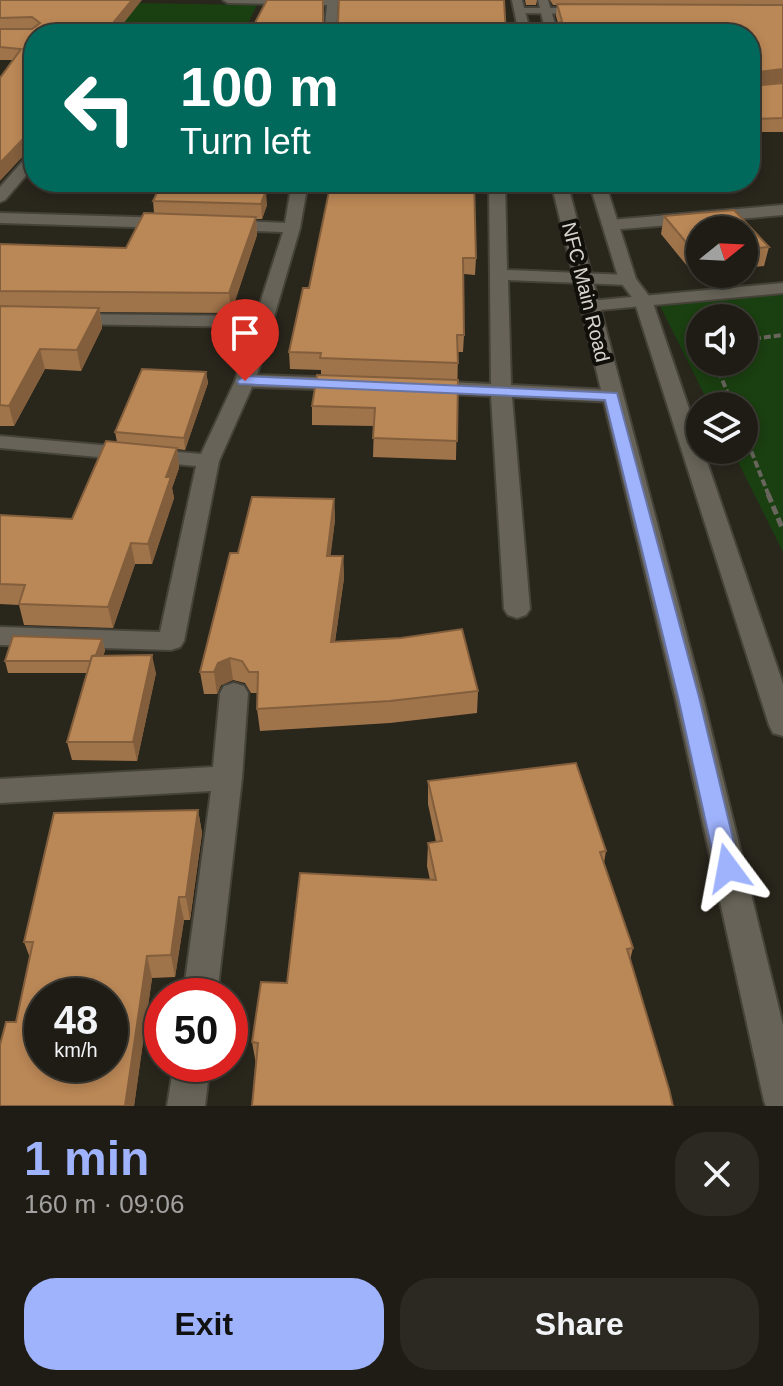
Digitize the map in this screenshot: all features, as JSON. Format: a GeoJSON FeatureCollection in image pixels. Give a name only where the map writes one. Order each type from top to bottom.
{"type":"FeatureCollection","features":[{"type":"Feature","properties":{"kind":"street"},"geometry":{"type":"LineString","coordinates":[[228,0],[333,1],[331,24]]}},
{"type":"Feature","properties":{"kind":"street"},"geometry":{"type":"LineString","coordinates":[[519,5],[605,11]]}},
{"type":"Feature","properties":{"kind":"street"},"geometry":{"type":"LineString","coordinates":[[0,197],[24,169]]}},
{"type":"Feature","properties":{"kind":"street"},"geometry":{"type":"LineString","coordinates":[[0,636],[171,641],[208,461],[245,381],[292,228],[298,192]]}},
{"type":"Feature","properties":{"kind":"street"},"geometry":{"type":"LineString","coordinates":[[497,192],[501,389],[517,609]]}},
{"type":"Feature","properties":{"kind":"street","name":"NFC Main Road"},"geometry":{"type":"LineString","coordinates":[[561,192],[689,697],[783,1101]]}},
{"type":"Feature","properties":{"kind":"street","name":"NFC Main Road"},"geometry":{"type":"LineString","coordinates":[[600,192],[628,280],[643,300],[781,711]]}},
{"type":"Feature","properties":{"kind":"street"},"geometry":{"type":"LineString","coordinates":[[611,225],[783,210]]}},
{"type":"Feature","properties":{"kind":"street"},"geometry":{"type":"LineString","coordinates":[[0,218],[185,224]]}},
{"type":"Feature","properties":{"kind":"street"},"geometry":{"type":"LineString","coordinates":[[215,225],[292,228]]}},
{"type":"Feature","properties":{"kind":"street"},"geometry":{"type":"LineString","coordinates":[[500,275],[628,280]]}},
{"type":"Feature","properties":{"kind":"street"},"geometry":{"type":"LineString","coordinates":[[589,306],[783,288]]}},
{"type":"Feature","properties":{"kind":"street"},"geometry":{"type":"LineString","coordinates":[[47,319],[264,322]]}},
{"type":"Feature","properties":{"kind":"street"},"geometry":{"type":"LineString","coordinates":[[245,381],[366,385]]}},
{"type":"Feature","properties":{"kind":"street"},"geometry":{"type":"LineString","coordinates":[[411,386],[612,396]]}},
{"type":"Feature","properties":{"kind":"street"},"geometry":{"type":"LineString","coordinates":[[0,442],[208,461]]}},
{"type":"Feature","properties":{"kind":"street"},"geometry":{"type":"LineString","coordinates":[[202,978],[227,778],[234,693]]}},
{"type":"Feature","properties":{"kind":"street"},"geometry":{"type":"LineString","coordinates":[[0,791],[227,778]]}},
{"type":"Feature","properties":{"kind":"street"},"geometry":{"type":"LineString","coordinates":[[186,1106],[189,1082]]}},
{"type":"Feature","properties":{"kind":"path"},"geometry":{"type":"LineString","coordinates":[[758,338],[783,335]]}},
{"type":"Feature","properties":{"kind":"path"},"geometry":{"type":"LineString","coordinates":[[756,464],[783,530]]}},
{"type":"Feature","properties":{"kind":"green space"},"geometry":{"type":"Polygon","coordinates":[[[81,2],[257,5],[248,24],[51,24],[81,2]]]}},
{"type":"Feature","properties":{"kind":"green space"},"geometry":{"type":"Polygon","coordinates":[[[783,290],[783,552],[739,464],[758,464],[758,392],[703,392],[695,376],[758,376],[758,304],[686,304],[686,358],[657,300],[783,290]]]}},
{"type":"Feature","properties":{"kind":"building"},"geometry":{"type":"Polygon","coordinates":[[[0,0],[132,0],[112,24],[39,24],[32,17],[0,18],[0,0]]]}},
{"type":"Feature","properties":{"kind":"building"},"geometry":{"type":"Polygon","coordinates":[[[267,0],[323,0],[323,24],[254,24],[267,0]]]}},
{"type":"Feature","properties":{"kind":"building"},"geometry":{"type":"Polygon","coordinates":[[[339,0],[504,0],[505,24],[338,23],[339,0]]]}},
{"type":"Feature","properties":{"kind":"building"},"geometry":{"type":"Polygon","coordinates":[[[557,4],[783,5],[783,69],[760,72],[760,24],[558,24],[562,21],[557,4]]]}},
{"type":"Feature","properties":{"kind":"building"},"geometry":{"type":"Polygon","coordinates":[[[0,29],[24,29],[24,138],[0,163],[0,78],[21,49],[0,47],[0,29]]]}},
{"type":"Feature","properties":{"kind":"building"},"geometry":{"type":"Polygon","coordinates":[[[783,83],[783,118],[760,119],[760,85],[783,83]]]}},
{"type":"Feature","properties":{"kind":"building"},"geometry":{"type":"Polygon","coordinates":[[[157,192],[265,192],[261,204],[153,201],[157,192]]]}},
{"type":"Feature","properties":{"kind":"building"},"geometry":{"type":"Polygon","coordinates":[[[329,192],[474,192],[476,258],[463,258],[464,335],[457,335],[458,363],[320,358],[321,353],[289,352],[303,288],[309,288],[329,192]]]}},
{"type":"Feature","properties":{"kind":"building"},"geometry":{"type":"Polygon","coordinates":[[[734,210],[740,216],[686,216],[686,242],[664,216],[734,210]]]}},
{"type":"Feature","properties":{"kind":"building"},"geometry":{"type":"Polygon","coordinates":[[[144,213],[256,217],[229,293],[0,291],[0,244],[126,248],[144,213]]]}},
{"type":"Feature","properties":{"kind":"building"},"geometry":{"type":"Polygon","coordinates":[[[758,235],[769,247],[758,248],[758,235]]]}},
{"type":"Feature","properties":{"kind":"building"},"geometry":{"type":"Polygon","coordinates":[[[0,306],[99,308],[77,350],[40,349],[9,406],[0,405],[0,306]]]}},
{"type":"Feature","properties":{"kind":"building"},"geometry":{"type":"Polygon","coordinates":[[[142,369],[206,372],[184,438],[115,432],[142,369]]]}},
{"type":"Feature","properties":{"kind":"building"},"geometry":{"type":"Polygon","coordinates":[[[317,375],[458,380],[457,441],[373,438],[375,408],[312,406],[317,375]]]}},
{"type":"Feature","properties":{"kind":"building"},"geometry":{"type":"Polygon","coordinates":[[[106,441],[177,448],[166,477],[171,477],[148,544],[131,543],[108,607],[19,604],[25,585],[0,584],[0,515],[72,519],[106,441]]]}},
{"type":"Feature","properties":{"kind":"building"},"geometry":{"type":"Polygon","coordinates":[[[252,497],[334,499],[327,556],[343,556],[331,642],[401,638],[462,629],[478,691],[390,701],[257,709],[258,672],[249,672],[242,661],[230,658],[218,663],[214,672],[200,672],[230,553],[238,553],[252,497]]]}},
{"type":"Feature","properties":{"kind":"building"},"geometry":{"type":"Polygon","coordinates":[[[13,636],[102,639],[91,661],[5,661],[13,636]]]}},
{"type":"Feature","properties":{"kind":"building"},"geometry":{"type":"Polygon","coordinates":[[[152,655],[133,742],[67,742],[92,656],[152,655]]]}},
{"type":"Feature","properties":{"kind":"building"},"geometry":{"type":"Polygon","coordinates":[[[576,763],[606,851],[600,852],[633,948],[627,949],[673,1106],[252,1106],[258,1043],[252,1042],[261,982],[287,983],[300,873],[436,880],[428,843],[442,841],[428,781],[576,763]]]}},
{"type":"Feature","properties":{"kind":"building"},"geometry":{"type":"Polygon","coordinates":[[[198,810],[186,897],[179,897],[171,955],[147,956],[125,1106],[0,1106],[0,1045],[6,1022],[16,1022],[24,984],[24,1082],[128,1082],[128,978],[25,978],[33,942],[24,942],[54,813],[198,810]]]}},
{"type":"Feature","properties":{"kind":"route"},"geometry":{"type":"LineString","coordinates":[[245,381],[501,389],[612,396],[689,697],[728,868]]}}]}
